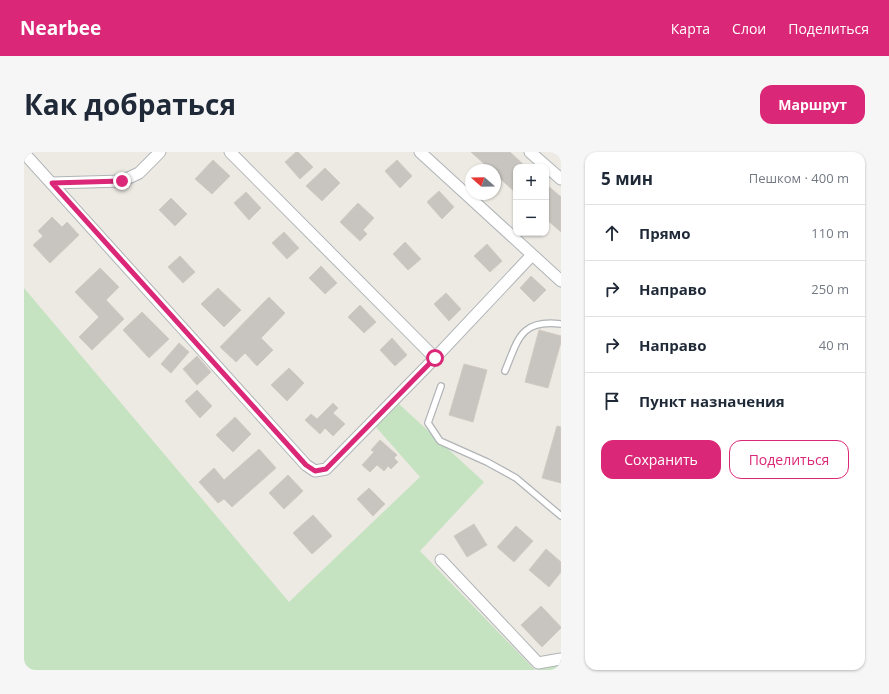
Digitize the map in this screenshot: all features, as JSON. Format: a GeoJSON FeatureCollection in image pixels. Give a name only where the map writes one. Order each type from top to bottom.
{"type":"FeatureCollection","features":[{"type":"Feature","properties":{"kind":"street"},"geometry":{"type":"LineString","coordinates":[[24,152],[301,460],[315,471],[326,469],[435,358],[532,255]]}},
{"type":"Feature","properties":{"kind":"street"},"geometry":{"type":"LineString","coordinates":[[230,152],[435,358]]}},
{"type":"Feature","properties":{"kind":"street"},"geometry":{"type":"LineString","coordinates":[[420,152],[561,281]]}},
{"type":"Feature","properties":{"kind":"street"},"geometry":{"type":"LineString","coordinates":[[530,152],[561,179]]}},
{"type":"Feature","properties":{"kind":"street"},"geometry":{"type":"LineString","coordinates":[[52,183],[122,181],[139,173],[155,154]]}},
{"type":"Feature","properties":{"kind":"street"},"geometry":{"type":"LineString","coordinates":[[441,560],[538,662],[561,658]]}},
{"type":"Feature","properties":{"kind":"lane"},"geometry":{"type":"LineString","coordinates":[[505,371],[520,336],[532,326],[547,322],[561,324]]}},
{"type":"Feature","properties":{"kind":"lane"},"geometry":{"type":"LineString","coordinates":[[441,386],[428,423],[440,441],[487,462],[516,478],[561,516]]}},
{"type":"Feature","properties":{"kind":"green space"},"geometry":{"type":"Polygon","coordinates":[[[24,288],[289,602],[420,477],[376,427],[399,404],[484,482],[420,551],[535,670],[24,670],[24,288]]]}},
{"type":"Feature","properties":{"kind":"green space"},"geometry":{"type":"Polygon","coordinates":[[[561,665],[561,670],[535,670],[561,665]]]}},
{"type":"Feature","properties":{"kind":"building"},"geometry":{"type":"Polygon","coordinates":[[[296,152],[298,152],[313,167],[300,179],[285,162],[296,152]]]}},
{"type":"Feature","properties":{"kind":"building"},"geometry":{"type":"Polygon","coordinates":[[[471,152],[510,152],[523,164],[513,164],[513,190],[501,179],[501,164],[484,164],[471,152]]]}},
{"type":"Feature","properties":{"kind":"building"},"geometry":{"type":"Polygon","coordinates":[[[213,160],[230,176],[212,194],[195,179],[213,160]]]}},
{"type":"Feature","properties":{"kind":"building"},"geometry":{"type":"Polygon","coordinates":[[[397,160],[412,176],[400,188],[385,171],[397,160]]]}},
{"type":"Feature","properties":{"kind":"building"},"geometry":{"type":"Polygon","coordinates":[[[325,168],[340,183],[322,201],[306,186],[325,168]]]}},
{"type":"Feature","properties":{"kind":"building"},"geometry":{"type":"Polygon","coordinates":[[[549,187],[561,197],[561,232],[549,222],[549,187]]]}},
{"type":"Feature","properties":{"kind":"building"},"geometry":{"type":"Polygon","coordinates":[[[439,191],[454,207],[442,219],[427,202],[439,191]]]}},
{"type":"Feature","properties":{"kind":"building"},"geometry":{"type":"Polygon","coordinates":[[[246,192],[261,208],[249,220],[234,203],[246,192]]]}},
{"type":"Feature","properties":{"kind":"building"},"geometry":{"type":"Polygon","coordinates":[[[171,198],[187,214],[175,226],[159,210],[171,198]]]}},
{"type":"Feature","properties":{"kind":"building"},"geometry":{"type":"Polygon","coordinates":[[[358,203],[374,218],[363,230],[367,234],[360,241],[340,222],[358,203]]]}},
{"type":"Feature","properties":{"kind":"building"},"geometry":{"type":"Polygon","coordinates":[[[52,217],[62,227],[67,222],[79,235],[50,263],[33,245],[43,236],[38,231],[52,217]]]}},
{"type":"Feature","properties":{"kind":"building"},"geometry":{"type":"Polygon","coordinates":[[[284,232],[299,248],[287,259],[272,243],[284,232]]]}},
{"type":"Feature","properties":{"kind":"building"},"geometry":{"type":"Polygon","coordinates":[[[405,242],[421,259],[408,270],[393,254],[405,242]]]}},
{"type":"Feature","properties":{"kind":"building"},"geometry":{"type":"Polygon","coordinates":[[[487,244],[502,261],[490,272],[474,256],[487,244]]]}},
{"type":"Feature","properties":{"kind":"building"},"geometry":{"type":"Polygon","coordinates":[[[180,256],[195,272],[183,283],[168,267],[180,256]]]}},
{"type":"Feature","properties":{"kind":"building"},"geometry":{"type":"Polygon","coordinates":[[[321,266],[337,283],[325,294],[309,278],[321,266]]]}},
{"type":"Feature","properties":{"kind":"building"},"geometry":{"type":"Polygon","coordinates":[[[100,268],[119,287],[106,300],[124,319],[92,350],[79,337],[99,317],[75,292],[100,268]]]}},
{"type":"Feature","properties":{"kind":"building"},"geometry":{"type":"Polygon","coordinates":[[[531,276],[546,290],[534,302],[520,288],[531,276]]]}},
{"type":"Feature","properties":{"kind":"building"},"geometry":{"type":"Polygon","coordinates":[[[218,288],[241,310],[224,327],[201,304],[218,288]]]}},
{"type":"Feature","properties":{"kind":"building"},"geometry":{"type":"Polygon","coordinates":[[[446,293],[461,309],[449,321],[434,304],[446,293]]]}},
{"type":"Feature","properties":{"kind":"building"},"geometry":{"type":"Polygon","coordinates":[[[269,297],[285,313],[261,338],[273,350],[257,366],[245,353],[236,362],[220,347],[269,297]]]}},
{"type":"Feature","properties":{"kind":"building"},"geometry":{"type":"Polygon","coordinates":[[[360,305],[376,322],[364,333],[348,317],[360,305]]]}},
{"type":"Feature","properties":{"kind":"building"},"geometry":{"type":"Polygon","coordinates":[[[142,312],[169,339],[149,358],[123,330],[142,312]]]}},
{"type":"Feature","properties":{"kind":"building"},"geometry":{"type":"Polygon","coordinates":[[[539,330],[561,336],[561,342],[548,388],[525,382],[539,330]]]}},
{"type":"Feature","properties":{"kind":"building"},"geometry":{"type":"Polygon","coordinates":[[[392,338],[407,355],[395,366],[380,350],[392,338]]]}},
{"type":"Feature","properties":{"kind":"building"},"geometry":{"type":"Polygon","coordinates":[[[179,343],[189,352],[171,373],[161,364],[179,343]]]}},
{"type":"Feature","properties":{"kind":"building"},"geometry":{"type":"Polygon","coordinates":[[[197,356],[211,372],[197,385],[183,369],[197,356]]]}},
{"type":"Feature","properties":{"kind":"building"},"geometry":{"type":"Polygon","coordinates":[[[464,364],[487,370],[473,422],[449,415],[464,364]]]}},
{"type":"Feature","properties":{"kind":"building"},"geometry":{"type":"Polygon","coordinates":[[[289,368],[304,383],[287,401],[271,385],[289,368]]]}},
{"type":"Feature","properties":{"kind":"building"},"geometry":{"type":"Polygon","coordinates":[[[197,390],[212,406],[200,418],[185,401],[197,390]]]}},
{"type":"Feature","properties":{"kind":"building"},"geometry":{"type":"Polygon","coordinates":[[[333,403],[338,408],[333,413],[345,424],[333,436],[325,428],[320,434],[305,420],[311,414],[317,419],[333,403]]]}},
{"type":"Feature","properties":{"kind":"building"},"geometry":{"type":"Polygon","coordinates":[[[235,417],[251,434],[233,452],[216,435],[235,417]]]}},
{"type":"Feature","properties":{"kind":"building"},"geometry":{"type":"Polygon","coordinates":[[[557,426],[561,427],[561,483],[542,478],[557,426]]]}},
{"type":"Feature","properties":{"kind":"building"},"geometry":{"type":"Polygon","coordinates":[[[380,440],[397,455],[394,458],[398,462],[391,469],[388,466],[384,471],[377,465],[370,472],[362,465],[374,452],[371,450],[380,440]]]}},
{"type":"Feature","properties":{"kind":"building"},"geometry":{"type":"Polygon","coordinates":[[[259,449],[276,468],[232,507],[224,499],[218,503],[199,482],[214,468],[224,480],[259,449]]]}},
{"type":"Feature","properties":{"kind":"building"},"geometry":{"type":"Polygon","coordinates":[[[288,475],[303,491],[284,509],[269,493],[288,475]]]}},
{"type":"Feature","properties":{"kind":"building"},"geometry":{"type":"Polygon","coordinates":[[[369,488],[385,504],[373,516],[357,499],[369,488]]]}},
{"type":"Feature","properties":{"kind":"building"},"geometry":{"type":"Polygon","coordinates":[[[313,515],[332,536],[312,554],[293,533],[313,515]]]}},
{"type":"Feature","properties":{"kind":"building"},"geometry":{"type":"Polygon","coordinates":[[[474,524],[487,545],[467,557],[454,536],[474,524]]]}},
{"type":"Feature","properties":{"kind":"building"},"geometry":{"type":"Polygon","coordinates":[[[516,526],[533,541],[514,562],[497,547],[516,526]]]}},
{"type":"Feature","properties":{"kind":"building"},"geometry":{"type":"Polygon","coordinates":[[[546,549],[561,562],[561,572],[549,587],[529,570],[546,549]]]}},
{"type":"Feature","properties":{"kind":"building"},"geometry":{"type":"Polygon","coordinates":[[[541,606],[561,627],[542,647],[521,625],[541,606]]]}},
{"type":"Feature","properties":{"kind":"route"},"geometry":{"type":"LineString","coordinates":[[122,181],[52,183],[306,465],[315,471],[326,469],[435,358]]}}]}
